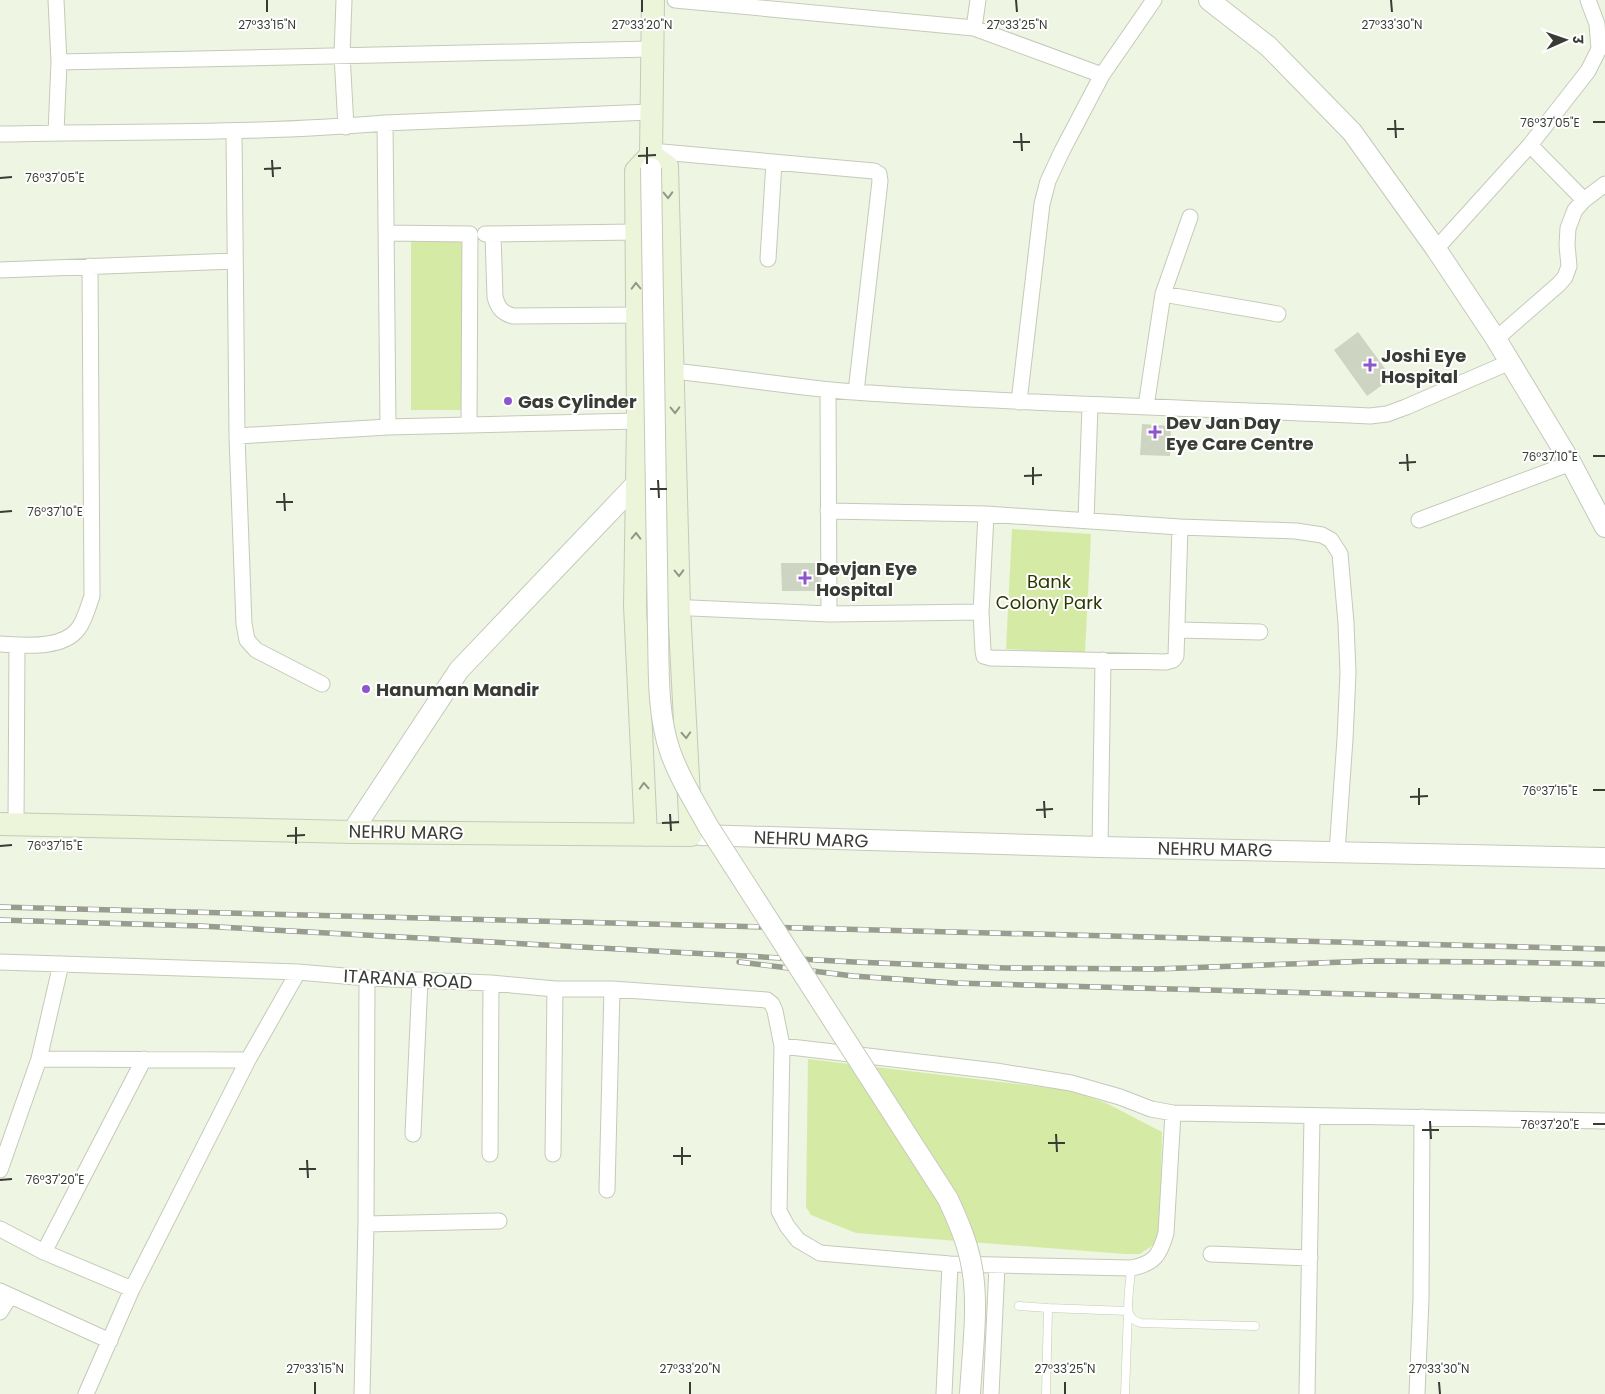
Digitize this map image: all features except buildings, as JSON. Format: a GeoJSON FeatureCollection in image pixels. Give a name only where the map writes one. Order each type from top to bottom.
{"type":"FeatureCollection","features":[{"type":"Feature","properties":{"kind":"main road"},"geometry":{"type":"LineString","coordinates":[[651,158],[650,112],[653,0]]}},
{"type":"Feature","properties":{"kind":"main road"},"geometry":{"type":"LineString","coordinates":[[646,835],[635,606],[638,421],[636,171],[651,158]]}},
{"type":"Feature","properties":{"kind":"main road"},"geometry":{"type":"LineString","coordinates":[[651,158],[667,166],[679,607],[691,835]]}},
{"type":"Feature","properties":{"kind":"main road","name":"NEHRU MARG"},"geometry":{"type":"LineString","coordinates":[[5,825],[352,832],[691,835]]}},
{"type":"Feature","properties":{"kind":"street"},"geometry":{"type":"LineString","coordinates":[[56,0],[59,62],[56,133]]}},
{"type":"Feature","properties":{"kind":"street"},"geometry":{"type":"LineString","coordinates":[[344,0],[342,55],[346,127]]}},
{"type":"Feature","properties":{"kind":"street"},"geometry":{"type":"LineString","coordinates":[[675,0],[974,28],[1102,75]]}},
{"type":"Feature","properties":{"kind":"street"},"geometry":{"type":"LineString","coordinates":[[974,28],[978,0]]}},
{"type":"Feature","properties":{"kind":"street"},"geometry":{"type":"LineString","coordinates":[[1019,402],[1042,204],[1048,181],[1102,75],[1154,0]]}},
{"type":"Feature","properties":{"kind":"street"},"geometry":{"type":"LineString","coordinates":[[1209,0],[1268,46],[1352,132],[1436,248],[1496,339],[1571,463],[1604,522]]}},
{"type":"Feature","properties":{"kind":"street"},"geometry":{"type":"LineString","coordinates":[[1436,248],[1530,145],[1588,72],[1602,49],[1597,24],[1588,0]]}},
{"type":"Feature","properties":{"kind":"street"},"geometry":{"type":"LineString","coordinates":[[59,62],[651,49]]}},
{"type":"Feature","properties":{"kind":"street"},"geometry":{"type":"LineString","coordinates":[[0,134],[234,132],[346,127],[384,123],[650,112]]}},
{"type":"Feature","properties":{"kind":"street"},"geometry":{"type":"LineString","coordinates":[[384,123],[387,233],[388,426]]}},
{"type":"Feature","properties":{"kind":"street"},"geometry":{"type":"LineString","coordinates":[[234,132],[237,436],[244,624],[247,640],[256,650],[322,684]]}},
{"type":"Feature","properties":{"kind":"street"},"geometry":{"type":"LineString","coordinates":[[1530,145],[1584,200]]}},
{"type":"Feature","properties":{"kind":"street"},"geometry":{"type":"LineString","coordinates":[[856,392],[880,181],[879,174],[874,170],[774,162],[651,158],[660,695],[663,721],[670,751],[680,776],[708,826],[948,1199],[963,1231],[972,1268],[974,1306],[970,1394]]}},
{"type":"Feature","properties":{"kind":"street"},"geometry":{"type":"LineString","coordinates":[[768,259],[774,162]]}},
{"type":"Feature","properties":{"kind":"street"},"geometry":{"type":"LineString","coordinates":[[1496,339],[1565,277],[1569,266],[1568,228],[1575,210],[1584,200],[1605,184]]}},
{"type":"Feature","properties":{"kind":"street"},"geometry":{"type":"LineString","coordinates":[[1146,406],[1163,294],[1190,217]]}},
{"type":"Feature","properties":{"kind":"street"},"geometry":{"type":"LineString","coordinates":[[387,233],[636,232]]}},
{"type":"Feature","properties":{"kind":"street"},"geometry":{"type":"LineString","coordinates":[[469,425],[470,234]]}},
{"type":"Feature","properties":{"kind":"street"},"geometry":{"type":"LineString","coordinates":[[492,234],[494,297],[504,314],[513,316],[637,315]]}},
{"type":"Feature","properties":{"kind":"street"},"geometry":{"type":"LineString","coordinates":[[0,270],[235,261]]}},
{"type":"Feature","properties":{"kind":"street"},"geometry":{"type":"LineString","coordinates":[[0,644],[49,644],[68,637],[78,630],[92,596],[90,266]]}},
{"type":"Feature","properties":{"kind":"street"},"geometry":{"type":"LineString","coordinates":[[1163,294],[1278,314]]}},
{"type":"Feature","properties":{"kind":"street"},"geometry":{"type":"LineString","coordinates":[[637,368],[856,392],[1019,402],[1370,416],[1388,414],[1510,362]]}},
{"type":"Feature","properties":{"kind":"street"},"geometry":{"type":"LineString","coordinates":[[828,390],[829,614]]}},
{"type":"Feature","properties":{"kind":"street"},"geometry":{"type":"LineString","coordinates":[[1086,522],[1090,405]]}},
{"type":"Feature","properties":{"kind":"street"},"geometry":{"type":"LineString","coordinates":[[237,436],[388,426],[638,421]]}},
{"type":"Feature","properties":{"kind":"street"},"geometry":{"type":"LineString","coordinates":[[1419,520],[1571,463]]}},
{"type":"Feature","properties":{"kind":"street"},"geometry":{"type":"LineString","coordinates":[[352,832],[459,670],[636,484]]}},
{"type":"Feature","properties":{"kind":"street"},"geometry":{"type":"LineString","coordinates":[[828,511],[986,514],[1086,522],[1296,531],[1322,535],[1331,540],[1340,554],[1345,603],[1348,674],[1337,852]]}},
{"type":"Feature","properties":{"kind":"street"},"geometry":{"type":"LineString","coordinates":[[986,514],[981,612],[984,656],[991,658],[1166,662],[1174,660],[1178,630],[1180,527]]}},
{"type":"Feature","properties":{"kind":"street"},"geometry":{"type":"LineString","coordinates":[[635,606],[829,614],[981,612]]}},
{"type":"Feature","properties":{"kind":"street"},"geometry":{"type":"LineString","coordinates":[[1178,630],[1260,632]]}},
{"type":"Feature","properties":{"kind":"street"},"geometry":{"type":"LineString","coordinates":[[5,825],[17,645]]}},
{"type":"Feature","properties":{"kind":"street"},"geometry":{"type":"LineString","coordinates":[[1100,847],[1103,660]]}},
{"type":"Feature","properties":{"kind":"street","name":"NEHRU MARG"},"geometry":{"type":"LineString","coordinates":[[691,835],[1100,847],[1605,858]]}},
{"type":"Feature","properties":{"kind":"street","name":"ITARANA ROAD"},"geometry":{"type":"LineString","coordinates":[[0,962],[298,972],[367,978],[492,983],[555,988],[612,989],[766,1000],[772,1004],[775,1011],[782,1046],[779,1211],[786,1226],[798,1240],[820,1253],[950,1264],[1131,1268]]}},
{"type":"Feature","properties":{"kind":"street"},"geometry":{"type":"LineString","coordinates":[[0,1170],[39,1060],[61,964]]}},
{"type":"Feature","properties":{"kind":"street"},"geometry":{"type":"LineString","coordinates":[[86,1394],[132,1289],[248,1060],[298,972]]}},
{"type":"Feature","properties":{"kind":"street"},"geometry":{"type":"LineString","coordinates":[[362,1394],[366,1224],[367,978]]}},
{"type":"Feature","properties":{"kind":"street"},"geometry":{"type":"LineString","coordinates":[[413,1134],[420,980]]}},
{"type":"Feature","properties":{"kind":"street"},"geometry":{"type":"LineString","coordinates":[[490,1154],[492,983]]}},
{"type":"Feature","properties":{"kind":"street"},"geometry":{"type":"LineString","coordinates":[[553,1154],[555,988]]}},
{"type":"Feature","properties":{"kind":"street"},"geometry":{"type":"LineString","coordinates":[[607,1190],[612,989]]}},
{"type":"Feature","properties":{"kind":"street"},"geometry":{"type":"LineString","coordinates":[[782,1046],[996,1070],[1071,1083],[1120,1097],[1151,1109],[1173,1113],[1605,1121]]}},
{"type":"Feature","properties":{"kind":"street"},"geometry":{"type":"LineString","coordinates":[[44,1252],[144,1059]]}},
{"type":"Feature","properties":{"kind":"street"},"geometry":{"type":"LineString","coordinates":[[39,1060],[248,1060]]}},
{"type":"Feature","properties":{"kind":"street"},"geometry":{"type":"LineString","coordinates":[[1131,1268],[1144,1266],[1152,1259],[1161,1250],[1166,1234],[1173,1113]]}},
{"type":"Feature","properties":{"kind":"street"},"geometry":{"type":"LineString","coordinates":[[1307,1394],[1312,1117]]}},
{"type":"Feature","properties":{"kind":"street"},"geometry":{"type":"LineString","coordinates":[[1417,1394],[1422,1117]]}},
{"type":"Feature","properties":{"kind":"street"},"geometry":{"type":"LineString","coordinates":[[366,1224],[499,1221]]}},
{"type":"Feature","properties":{"kind":"street"},"geometry":{"type":"LineString","coordinates":[[0,1230],[44,1252],[132,1289]]}},
{"type":"Feature","properties":{"kind":"street"},"geometry":{"type":"LineString","coordinates":[[1211,1254],[1310,1258]]}},
{"type":"Feature","properties":{"kind":"street"},"geometry":{"type":"LineString","coordinates":[[944,1394],[950,1264]]}},
{"type":"Feature","properties":{"kind":"street"},"geometry":{"type":"LineString","coordinates":[[991,1394],[997,1266]]}},
{"type":"Feature","properties":{"kind":"street"},"geometry":{"type":"LineString","coordinates":[[0,1312],[5,1293],[110,1341]]}},
{"type":"Feature","properties":{"kind":"lane"},"geometry":{"type":"LineString","coordinates":[[1125,1394],[1131,1268]]}},
{"type":"Feature","properties":{"kind":"lane"},"geometry":{"type":"LineString","coordinates":[[1019,1306],[1128,1311]]}},
{"type":"Feature","properties":{"kind":"lane"},"geometry":{"type":"LineString","coordinates":[[1046,1394],[1048,1308]]}},
{"type":"Feature","properties":{"kind":"lane"},"geometry":{"type":"LineString","coordinates":[[1128,1311],[1132,1318],[1141,1323],[1255,1326]]}},
{"type":"Feature","properties":{"kind":"green space"},"geometry":{"type":"Polygon","coordinates":[[[411,237],[468,237],[468,410],[411,410],[411,237]]]}},
{"type":"Feature","properties":{"kind":"green space","name":"Bank Colony Park"},"geometry":{"type":"Polygon","coordinates":[[[1012,529],[1091,534],[1085,653],[1006,649],[1012,529]]]}},
{"type":"Feature","properties":{"kind":"green space"},"geometry":{"type":"Polygon","coordinates":[[[808,1059],[1069,1090],[1106,1103],[1162,1132],[1160,1228],[1156,1243],[1140,1254],[1125,1254],[856,1233],[811,1215],[806,1207],[808,1059]]]}},
{"type":"Feature","properties":{"kind":"railway"},"geometry":{"type":"LineString","coordinates":[[0,907],[1605,949]]}},
{"type":"Feature","properties":{"kind":"railway"},"geometry":{"type":"LineString","coordinates":[[0,920],[200,926],[854,962],[1006,968],[1156,969],[1371,961],[1605,964]]}},
{"type":"Feature","properties":{"kind":"railway"},"geometry":{"type":"LineString","coordinates":[[739,962],[853,976],[954,983],[1605,1001]]}},
{"type":"Feature","properties":{"kind":"place","name":"Joshi Eye Hospital"},"geometry":{"type":"Point","coordinates":[1370,365]}},
{"type":"Feature","properties":{"kind":"place","name":"Gas Cylinder"},"geometry":{"type":"Point","coordinates":[508,401]}},
{"type":"Feature","properties":{"kind":"place","name":"Dev Jan Day Eye Care Centre"},"geometry":{"type":"Point","coordinates":[1155,432]}},
{"type":"Feature","properties":{"kind":"place","name":"Devjan Eye Hospital"},"geometry":{"type":"Point","coordinates":[805,578]}},
{"type":"Feature","properties":{"kind":"place","name":"Hanuman Mandir"},"geometry":{"type":"Point","coordinates":[366,689]}}]}
